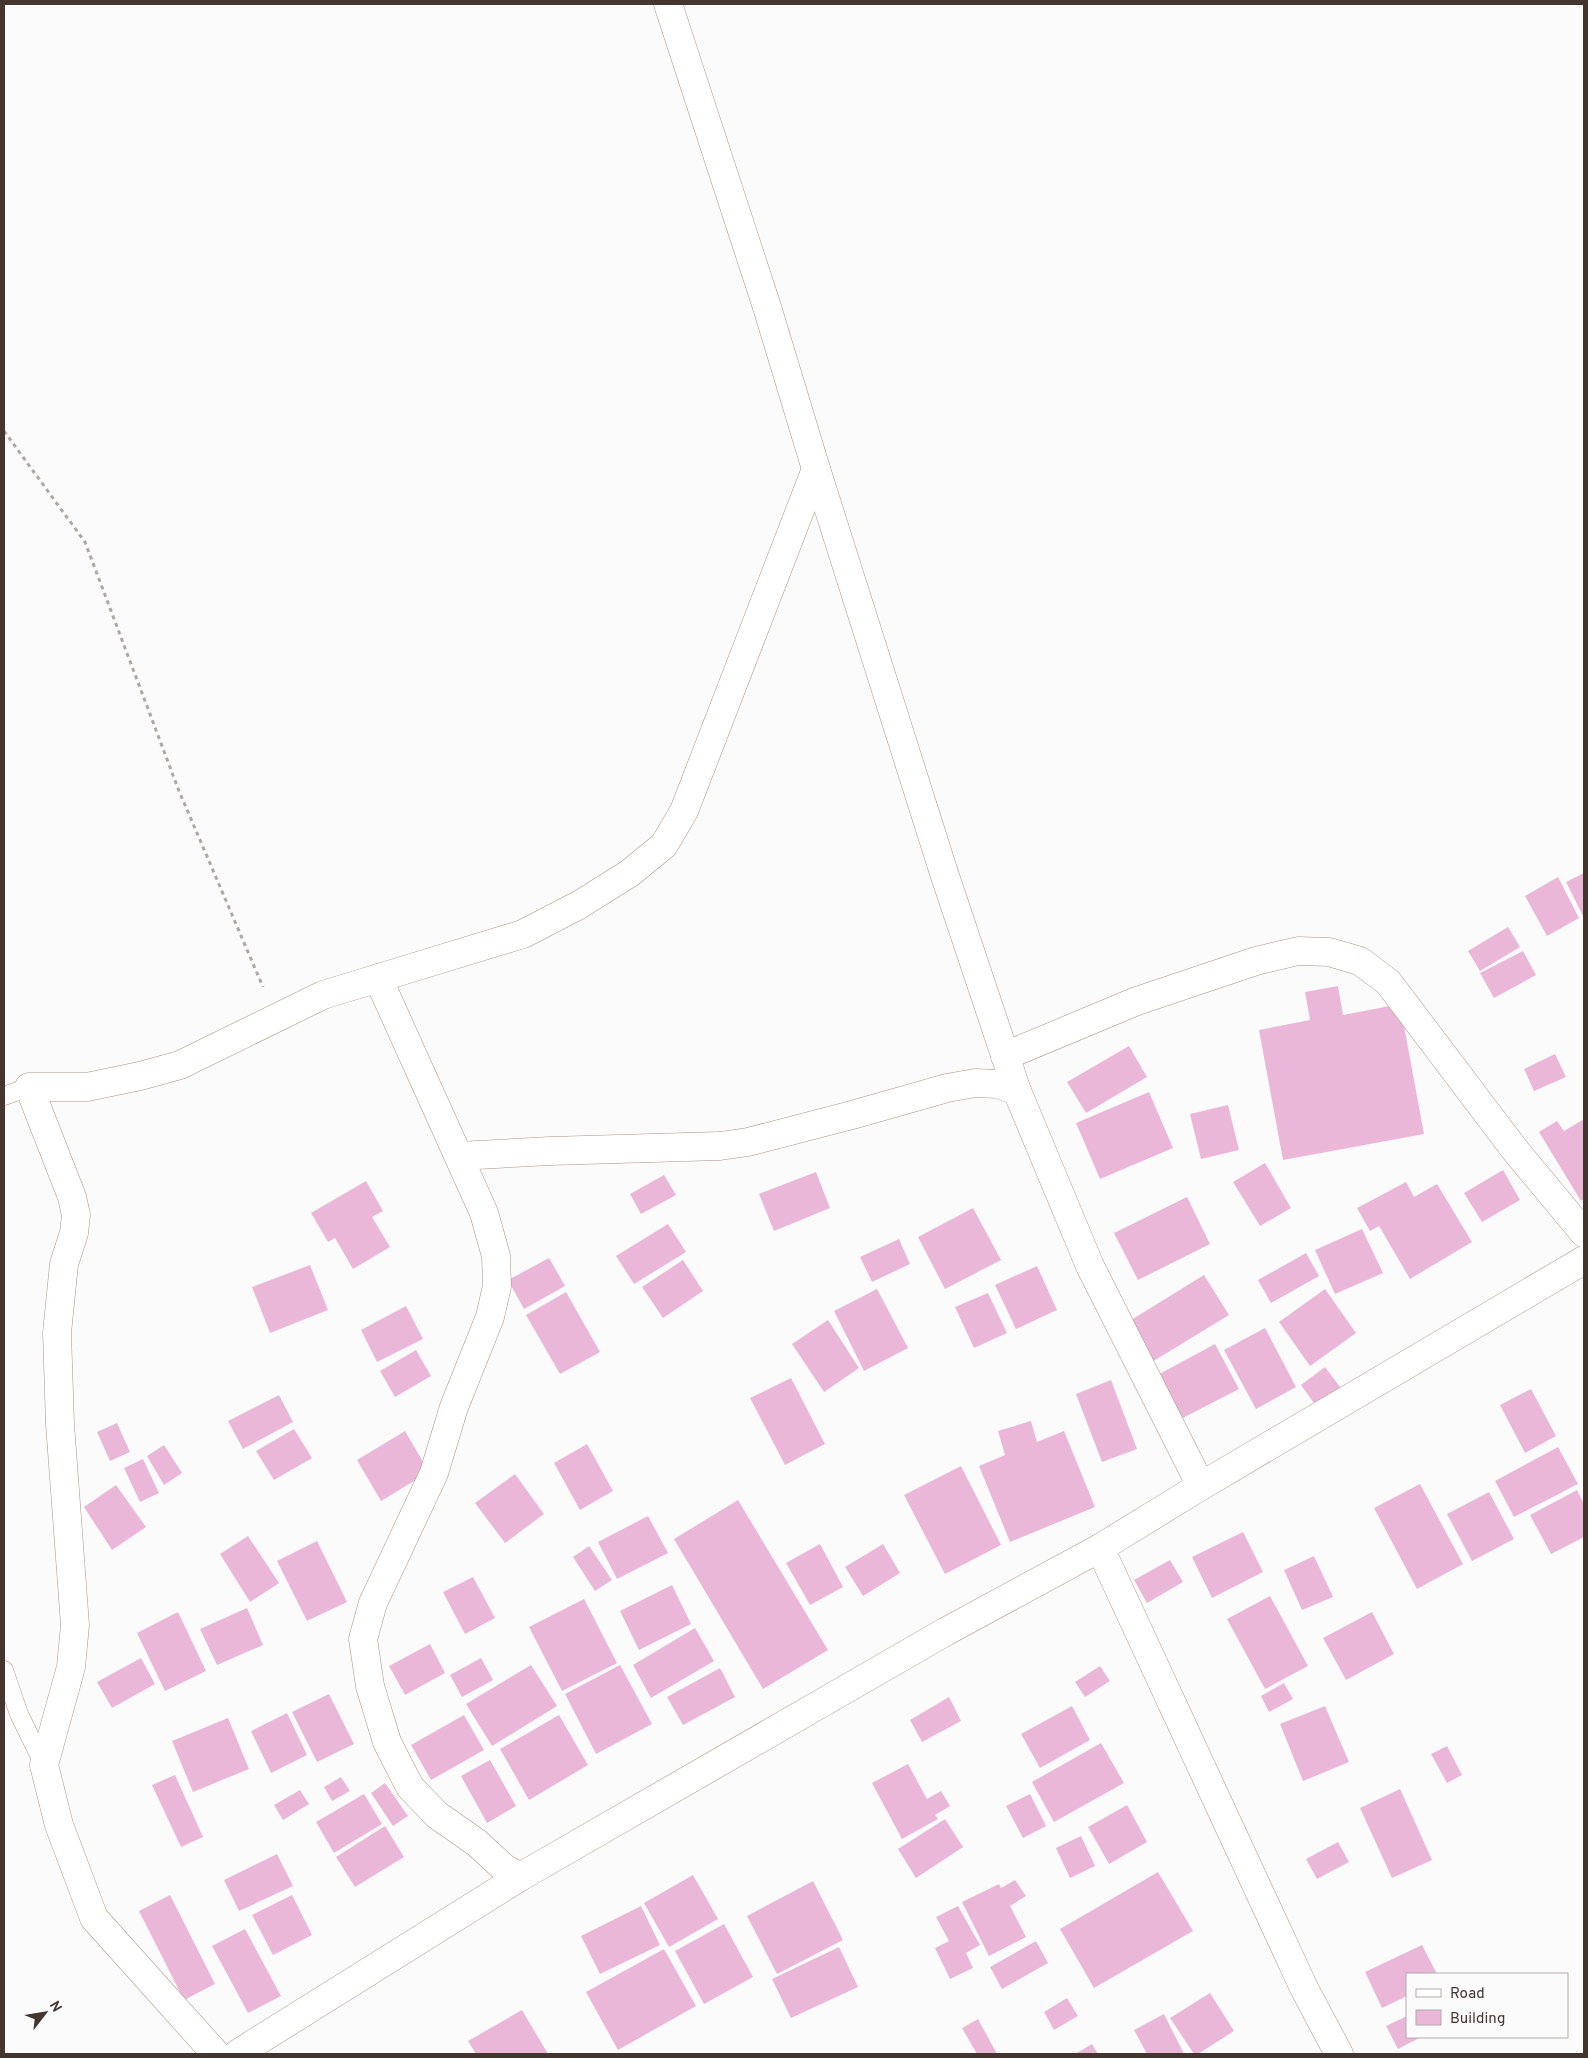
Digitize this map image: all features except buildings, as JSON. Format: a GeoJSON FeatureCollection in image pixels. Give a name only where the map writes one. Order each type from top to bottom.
{"type":"FeatureCollection","features":[{"type":"Feature","properties":{"kind":"street"},"geometry":{"type":"LineString","coordinates":[[668,4],[767,307],[816,469],[944,873],[1017,1091],[1090,1266],[1200,1486]]}},
{"type":"Feature","properties":{"kind":"street"},"geometry":{"type":"LineString","coordinates":[[216,2054],[94,1918],[58,1824],[44,1765],[71,1667],[75,1625],[60,1424],[57,1333],[64,1264],[74,1233],[76,1215],[72,1197],[29,1087],[87,1087],[180,1065],[323,995],[523,934],[580,905],[630,873],[664,845],[684,811],[816,469]]}},
{"type":"Feature","properties":{"kind":"street"},"geometry":{"type":"LineString","coordinates":[[1005,1056],[1137,1001],[1256,961],[1298,951],[1329,952],[1360,961],[1388,982],[1515,1150],[1584,1233]]}},
{"type":"Feature","properties":{"kind":"street"},"geometry":{"type":"LineString","coordinates":[[378,978],[484,1213],[496,1256],[497,1286],[490,1317],[454,1407],[434,1474],[373,1603],[363,1639],[370,1686],[387,1742],[410,1787],[437,1815],[477,1843],[504,1868],[520,1877]]}},
{"type":"Feature","properties":{"kind":"street"},"geometry":{"type":"LineString","coordinates":[[458,1156],[720,1146],[748,1142],[947,1088],[975,1083],[998,1084],[1017,1091]]}},
{"type":"Feature","properties":{"kind":"street"},"geometry":{"type":"LineString","coordinates":[[237,2054],[520,1877],[945,1632],[1100,1548],[1200,1486],[1584,1260]]}},
{"type":"Feature","properties":{"kind":"street"},"geometry":{"type":"LineString","coordinates":[[1100,1548],[1304,1988],[1339,2054]]}},
{"type":"Feature","properties":{"kind":"lane"},"geometry":{"type":"LineString","coordinates":[[4,1096],[29,1087]]}},
{"type":"Feature","properties":{"kind":"lane"},"geometry":{"type":"LineString","coordinates":[[4,1670],[19,1714],[44,1765]]}},
{"type":"Feature","properties":{"kind":"path"},"geometry":{"type":"LineString","coordinates":[[4,431],[85,542],[179,791],[276,1018]]}}]}
